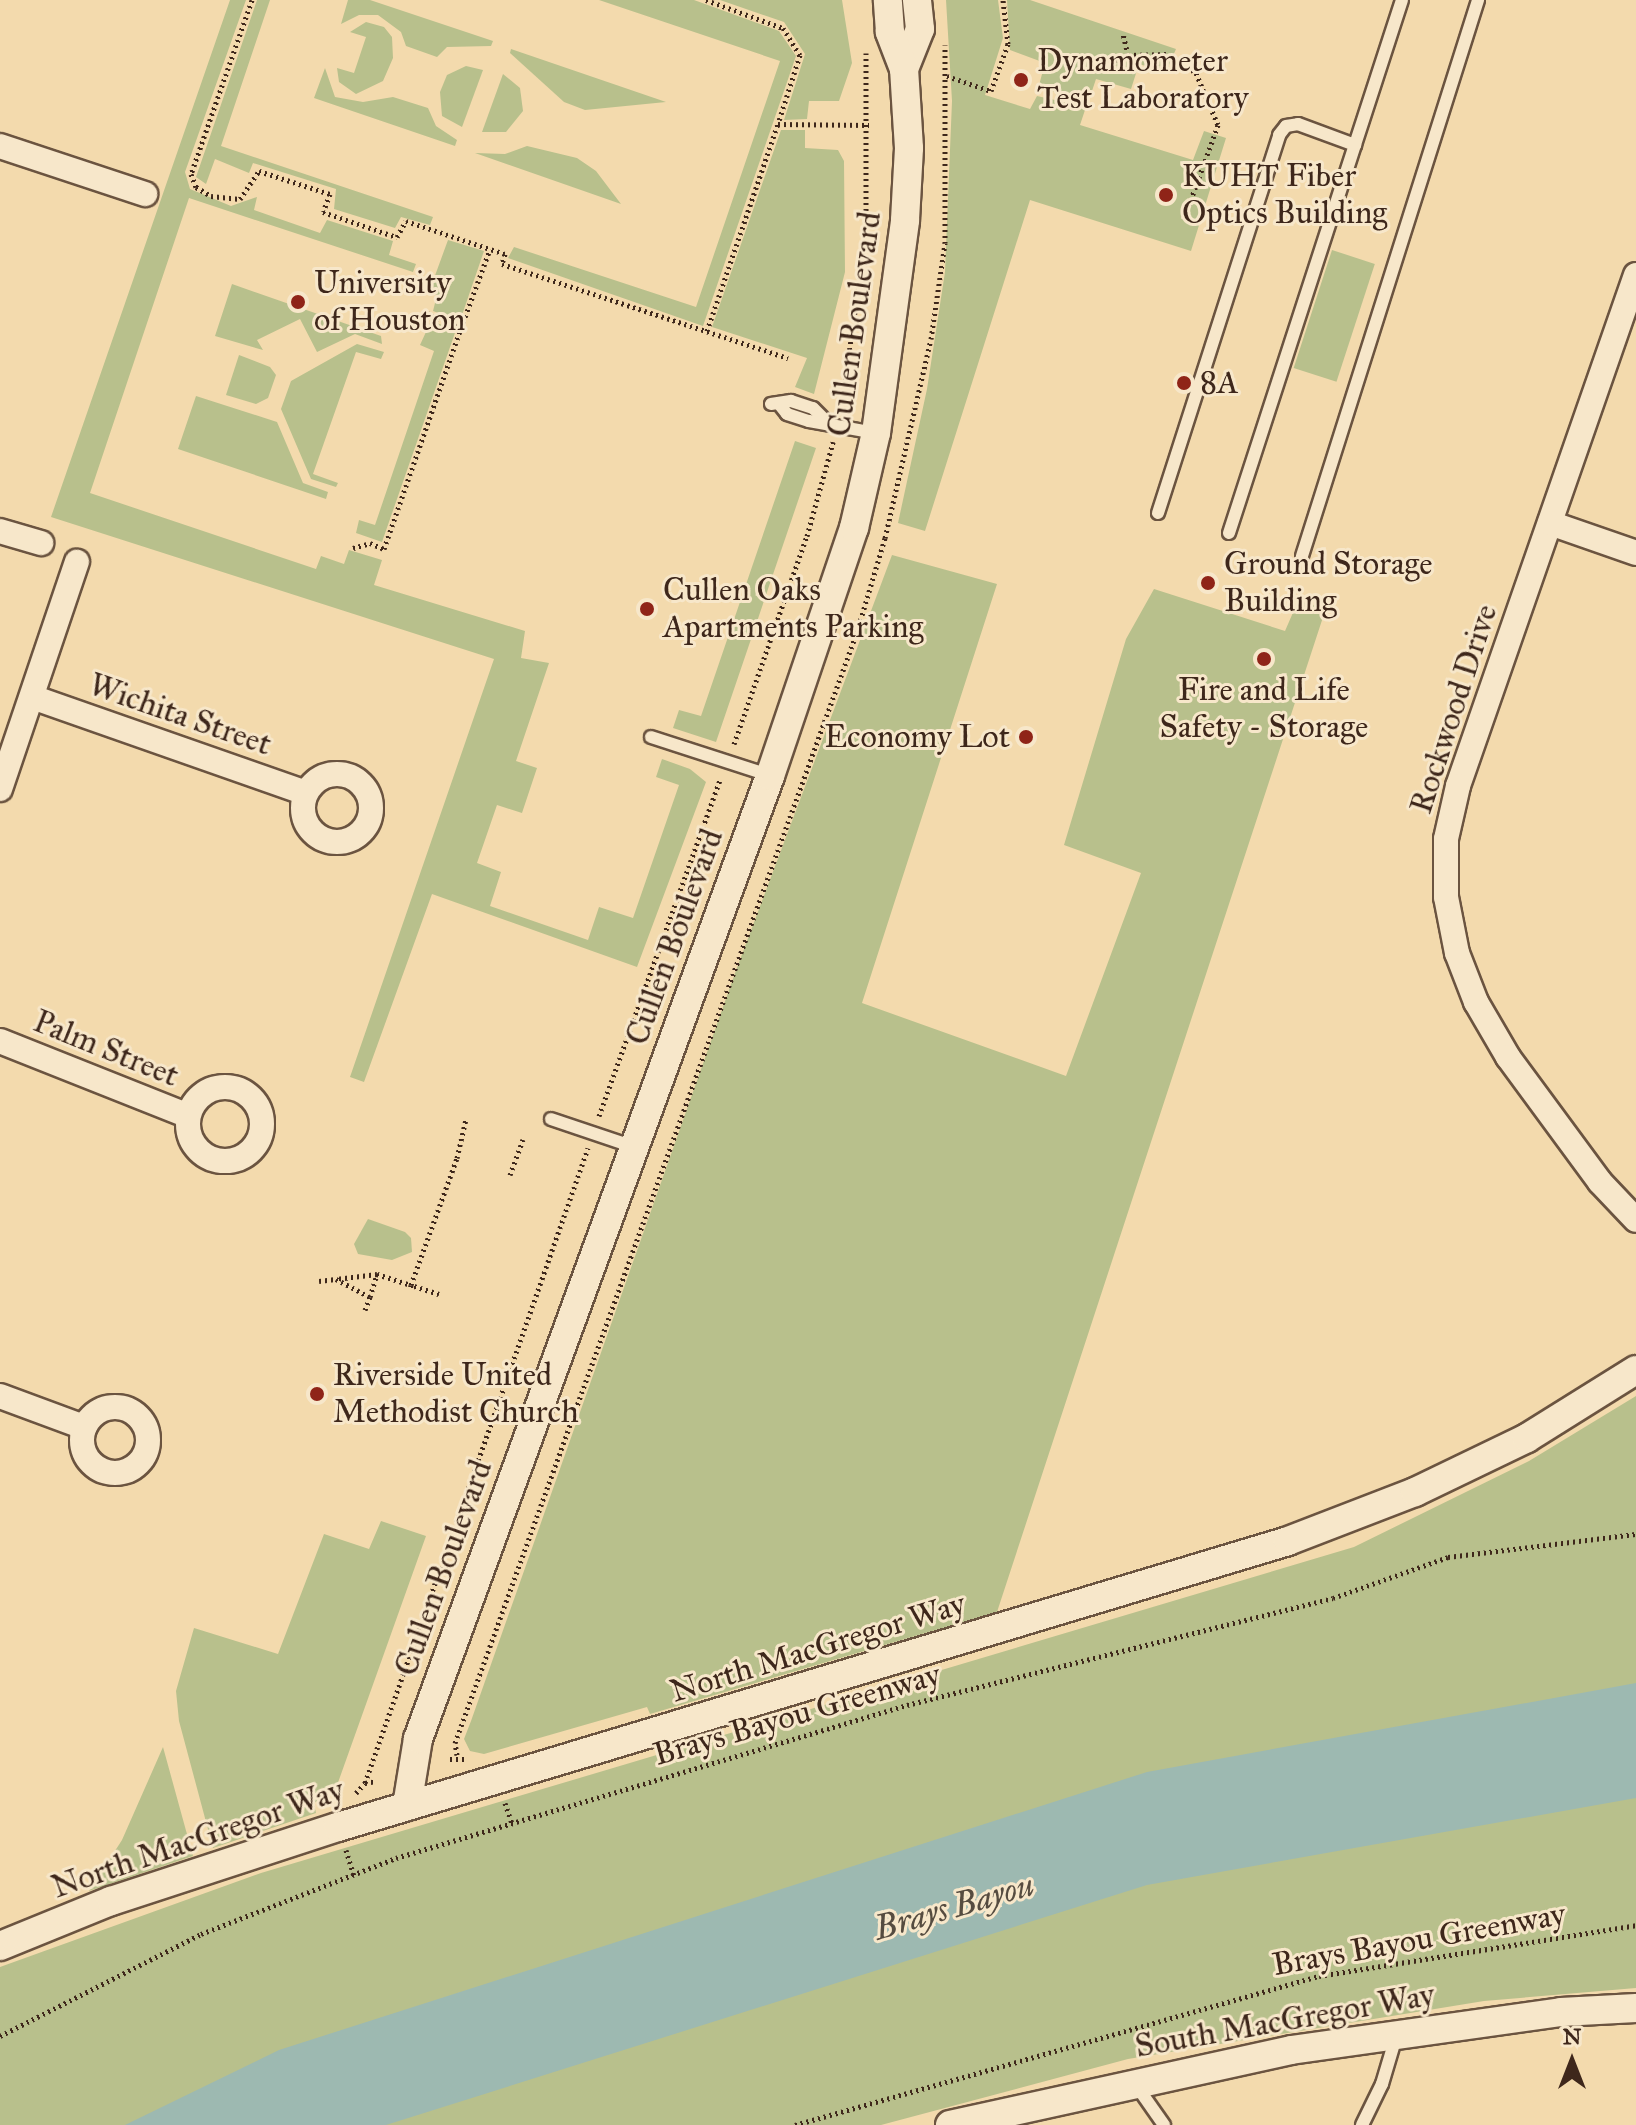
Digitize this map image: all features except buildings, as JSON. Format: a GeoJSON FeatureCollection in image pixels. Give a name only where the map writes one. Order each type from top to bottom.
{"type":"FeatureCollection","features":[{"type":"Feature","properties":{"kind":"street","name":"Cullen Boulevard"},"geometry":{"type":"LineString","coordinates":[[407,1806],[418,1739],[770,776],[854,528],[876,433],[905,220],[909,148],[904,69],[890,32],[888,0]]}},
{"type":"Feature","properties":{"kind":"street","name":"Cullen Boulevard"},"geometry":{"type":"LineString","coordinates":[[904,69],[920,29],[917,0]]}},
{"type":"Feature","properties":{"kind":"street"},"geometry":{"type":"LineString","coordinates":[[0,146],[145,194]]}},
{"type":"Feature","properties":{"kind":"street","name":"Rockwood Drive"},"geometry":{"type":"LineString","coordinates":[[1636,275],[1458,786],[1446,839],[1446,897],[1457,953],[1476,1002],[1508,1057],[1600,1182],[1636,1220]]}},
{"type":"Feature","properties":{"kind":"street"},"geometry":{"type":"LineString","coordinates":[[1550,523],[1636,553]]}},
{"type":"Feature","properties":{"kind":"street"},"geometry":{"type":"LineString","coordinates":[[0,531],[41,543]]}},
{"type":"Feature","properties":{"kind":"street"},"geometry":{"type":"LineString","coordinates":[[0,789],[77,562]]}},
{"type":"Feature","properties":{"kind":"street","name":"Wichita Street"},"geometry":{"type":"LineString","coordinates":[[32,697],[306,793]]}},
{"type":"Feature","properties":{"kind":"street","name":"Palm Street"},"geometry":{"type":"LineString","coordinates":[[0,1041],[188,1116]]}},
{"type":"Feature","properties":{"kind":"street","name":"North MacGregor Way"},"geometry":{"type":"LineString","coordinates":[[0,1946],[111,1901],[407,1806],[1288,1541],[1415,1492],[1527,1438],[1636,1370]]}},
{"type":"Feature","properties":{"kind":"street"},"geometry":{"type":"LineString","coordinates":[[0,1396],[84,1427]]}},
{"type":"Feature","properties":{"kind":"street","name":"South MacGregor Way"},"geometry":{"type":"LineString","coordinates":[[950,2125],[1134,2081],[1397,2034],[1636,2008]]}},
{"type":"Feature","properties":{"kind":"lane"},"geometry":{"type":"LineString","coordinates":[[1229,533],[1402,0]]}},
{"type":"Feature","properties":{"kind":"lane"},"geometry":{"type":"LineString","coordinates":[[1302,556],[1478,0]]}},
{"type":"Feature","properties":{"kind":"lane"},"geometry":{"type":"LineString","coordinates":[[1158,513],[1279,135],[1286,126],[1298,124],[1355,145]]}},
{"type":"Feature","properties":{"kind":"lane"},"geometry":{"type":"LineString","coordinates":[[776,404],[791,401],[813,408],[826,421],[876,433]]}},
{"type":"Feature","properties":{"kind":"lane"},"geometry":{"type":"LineString","coordinates":[[651,737],[770,776]]}},
{"type":"Feature","properties":{"kind":"lane"},"geometry":{"type":"LineString","coordinates":[[551,1119],[634,1147]]}},
{"type":"Feature","properties":{"kind":"lane"},"geometry":{"type":"LineString","coordinates":[[1362,2125],[1382,2084],[1397,2034]]}},
{"type":"Feature","properties":{"kind":"lane"},"geometry":{"type":"LineString","coordinates":[[1134,2081],[1164,2125]]}},
{"type":"Feature","properties":{"kind":"path"},"geometry":{"type":"LineString","coordinates":[[252,0],[191,174],[196,187],[240,199],[259,171],[330,194],[323,212],[397,237],[406,221],[505,254],[502,264],[788,358]]}},
{"type":"Feature","properties":{"kind":"path"},"geometry":{"type":"LineString","coordinates":[[706,0],[783,28],[800,55],[707,331]]}},
{"type":"Feature","properties":{"kind":"path"},"geometry":{"type":"LineString","coordinates":[[457,1755],[455,1743],[857,632],[885,538],[918,400],[943,257],[947,76],[991,91],[1008,44],[1003,0]]}},
{"type":"Feature","properties":{"kind":"path"},"geometry":{"type":"LineString","coordinates":[[1123,34],[1128,55]]}},
{"type":"Feature","properties":{"kind":"path"},"geometry":{"type":"LineString","coordinates":[[844,393],[866,235],[869,125],[866,48]]}},
{"type":"Feature","properties":{"kind":"path"},"geometry":{"type":"LineString","coordinates":[[1098,67],[1128,55],[1169,54]]}},
{"type":"Feature","properties":{"kind":"path"},"geometry":{"type":"LineString","coordinates":[[1177,60],[1196,73],[1218,125],[1189,205]]}},
{"type":"Feature","properties":{"kind":"path"},"geometry":{"type":"LineString","coordinates":[[778,124],[869,125]]}},
{"type":"Feature","properties":{"kind":"path"},"geometry":{"type":"LineString","coordinates":[[353,548],[370,543],[384,549],[490,249]]}},
{"type":"Feature","properties":{"kind":"path"},"geometry":{"type":"LineString","coordinates":[[427,313],[461,328]]}},
{"type":"Feature","properties":{"kind":"path"},"geometry":{"type":"LineString","coordinates":[[735,740],[831,452]]}},
{"type":"Feature","properties":{"kind":"path"},"geometry":{"type":"LineString","coordinates":[[599,1116],[715,793]]}},
{"type":"Feature","properties":{"kind":"path"},"geometry":{"type":"LineString","coordinates":[[411,1287],[457,1158],[466,1119]]}},
{"type":"Feature","properties":{"kind":"path"},"geometry":{"type":"LineString","coordinates":[[510,1175],[523,1139]]}},
{"type":"Feature","properties":{"kind":"path"},"geometry":{"type":"LineString","coordinates":[[376,1781],[365,1783],[589,1144]]}},
{"type":"Feature","properties":{"kind":"path"},"geometry":{"type":"LineString","coordinates":[[365,1310],[377,1274]]}},
{"type":"Feature","properties":{"kind":"path"},"geometry":{"type":"LineString","coordinates":[[319,1281],[377,1274],[439,1294]]}},
{"type":"Feature","properties":{"kind":"path"},"geometry":{"type":"LineString","coordinates":[[336,1279],[370,1297]]}},
{"type":"Feature","properties":{"kind":"path","name":"Brays Bayou Greenway"},"geometry":{"type":"LineString","coordinates":[[0,2036],[201,1934],[396,1858],[513,1826],[907,1705],[1333,1598],[1448,1557],[1636,1534]]}},
{"type":"Feature","properties":{"kind":"path"},"geometry":{"type":"LineString","coordinates":[[505,1803],[513,1826]]}},
{"type":"Feature","properties":{"kind":"path"},"geometry":{"type":"LineString","coordinates":[[346,1851],[354,1876]]}},
{"type":"Feature","properties":{"kind":"path","name":"Brays Bayou Greenway"},"geometry":{"type":"LineString","coordinates":[[795,2125],[1319,1976],[1636,1925]]}},
{"type":"Feature","properties":{"kind":"green space"},"geometry":{"type":"Polygon","coordinates":[[[230,0],[246,0],[185,172],[190,189],[231,206],[257,197],[254,210],[320,233],[327,220],[393,241],[389,255],[416,264],[413,272],[189,198],[90,493],[316,569],[321,556],[344,564],[349,550],[382,560],[374,585],[525,631],[521,658],[549,663],[516,761],[537,768],[522,813],[497,805],[477,863],[501,872],[490,906],[588,940],[599,907],[633,918],[679,785],[656,777],[662,759],[690,769],[706,782],[637,967],[432,894],[364,1082],[350,1077],[494,659],[51,517],[230,0]]]}},
{"type":"Feature","properties":{"kind":"green space"},"geometry":{"type":"Polygon","coordinates":[[[257,0],[270,0],[221,146],[433,217],[430,225],[401,217],[395,228],[334,209],[336,189],[253,163],[249,173],[215,159],[206,184],[196,177],[257,0]]]}},
{"type":"Feature","properties":{"kind":"green space"},"geometry":{"type":"Polygon","coordinates":[[[348,0],[370,0],[493,41],[491,46],[447,47],[437,57],[406,46],[401,32],[378,15],[359,15],[341,24],[348,0]]]}},
{"type":"Feature","properties":{"kind":"green space"},"geometry":{"type":"Polygon","coordinates":[[[599,0],[694,0],[779,31],[796,56],[703,326],[508,258],[514,247],[696,307],[780,61],[599,0]]]}},
{"type":"Feature","properties":{"kind":"green space"},"geometry":{"type":"Polygon","coordinates":[[[720,0],[842,0],[852,63],[839,101],[809,101],[807,119],[784,120],[805,54],[784,22],[720,0]]]}},
{"type":"Feature","properties":{"kind":"green space"},"geometry":{"type":"Polygon","coordinates":[[[946,0],[998,0],[1003,38],[985,95],[1030,109],[1037,96],[1086,107],[1080,125],[1193,160],[1204,131],[1226,138],[1191,251],[1030,200],[925,531],[898,523],[927,389],[945,272],[952,101],[946,0]]]}},
{"type":"Feature","properties":{"kind":"green space"},"geometry":{"type":"Polygon","coordinates":[[[1007,0],[1030,0],[1176,49],[1166,72],[1139,64],[1131,89],[1096,79],[1090,97],[1038,89],[1045,63],[1010,50],[1007,0]]]}},
{"type":"Feature","properties":{"kind":"green space"},"geometry":{"type":"Polygon","coordinates":[[[366,22],[384,27],[392,37],[393,58],[383,81],[356,94],[339,82],[337,68],[354,73],[366,37],[350,32],[366,22]]]}},
{"type":"Feature","properties":{"kind":"green space"},"geometry":{"type":"Polygon","coordinates":[[[511,49],[666,102],[585,110],[564,102],[510,53],[511,49]]]}},
{"type":"Feature","properties":{"kind":"green space"},"geometry":{"type":"Polygon","coordinates":[[[466,66],[483,70],[462,127],[442,116],[440,92],[447,75],[466,66]]]}},
{"type":"Feature","properties":{"kind":"green space"},"geometry":{"type":"Polygon","coordinates":[[[325,68],[335,97],[363,102],[393,97],[428,108],[436,126],[457,140],[455,146],[314,98],[325,68]]]}},
{"type":"Feature","properties":{"kind":"green space"},"geometry":{"type":"Polygon","coordinates":[[[503,74],[520,88],[523,111],[506,132],[482,132],[503,74]]]}},
{"type":"Feature","properties":{"kind":"green space"},"geometry":{"type":"Polygon","coordinates":[[[781,130],[805,130],[805,148],[838,150],[844,161],[845,272],[814,394],[795,387],[807,358],[712,327],[781,130]]]}},
{"type":"Feature","properties":{"kind":"green space"},"geometry":{"type":"Polygon","coordinates":[[[527,146],[577,158],[596,171],[621,204],[475,153],[505,154],[527,146]]]}},
{"type":"Feature","properties":{"kind":"green space"},"geometry":{"type":"Polygon","coordinates":[[[448,240],[484,251],[460,321],[433,311],[437,295],[429,292],[448,240]]]}},
{"type":"Feature","properties":{"kind":"green space"},"geometry":{"type":"Polygon","coordinates":[[[1332,250],[1375,264],[1336,382],[1294,368],[1332,250]]]}},
{"type":"Feature","properties":{"kind":"green space"},"geometry":{"type":"Polygon","coordinates":[[[232,284],[381,336],[382,344],[355,334],[317,352],[300,319],[257,340],[263,350],[215,336],[232,284]]]}},
{"type":"Feature","properties":{"kind":"green space"},"geometry":{"type":"Polygon","coordinates":[[[431,321],[456,330],[382,542],[356,533],[359,520],[375,525],[434,351],[420,345],[431,321]]]}},
{"type":"Feature","properties":{"kind":"green space"},"geometry":{"type":"Polygon","coordinates":[[[357,344],[384,352],[381,359],[356,352],[313,474],[338,483],[336,487],[311,479],[281,409],[291,381],[357,344]]]}},
{"type":"Feature","properties":{"kind":"green space"},"geometry":{"type":"Polygon","coordinates":[[[239,355],[270,367],[276,375],[268,398],[256,404],[226,395],[239,355]]]}},
{"type":"Feature","properties":{"kind":"green space"},"geometry":{"type":"Polygon","coordinates":[[[196,396],[277,422],[303,483],[328,492],[326,499],[178,449],[196,396]]]}},
{"type":"Feature","properties":{"kind":"green space"},"geometry":{"type":"Polygon","coordinates":[[[795,441],[816,448],[716,742],[673,728],[679,710],[701,716],[795,441]]]}},
{"type":"Feature","properties":{"kind":"green space"},"geometry":{"type":"Polygon","coordinates":[[[892,555],[997,584],[862,1003],[1066,1076],[1141,873],[1064,845],[1126,639],[1154,589],[1285,631],[1298,601],[1326,608],[997,1612],[650,1714],[647,1707],[484,1754],[470,1751],[464,1739],[735,973],[892,555]]]}},
{"type":"Feature","properties":{"kind":"green space"},"geometry":{"type":"Polygon","coordinates":[[[368,1219],[405,1232],[411,1238],[412,1252],[392,1260],[358,1254],[354,1244],[368,1219]]]}},
{"type":"Feature","properties":{"kind":"green space"},"geometry":{"type":"Polygon","coordinates":[[[1636,1396],[1636,1988],[1484,2001],[1128,2059],[881,2125],[0,2125],[0,1967],[261,1873],[1354,1547],[1529,1461],[1636,1396]]]}},
{"type":"Feature","properties":{"kind":"green space"},"geometry":{"type":"Polygon","coordinates":[[[381,1521],[426,1536],[335,1791],[314,1803],[316,1813],[213,1848],[179,1721],[176,1691],[194,1628],[278,1654],[324,1534],[369,1549],[381,1521]]]}},
{"type":"Feature","properties":{"kind":"green space"},"geometry":{"type":"Polygon","coordinates":[[[163,1747],[193,1856],[89,1891],[122,1840],[163,1747]]]}},
{"type":"Feature","properties":{"kind":"water","name":"Brays Bayou"},"geometry":{"type":"Polygon","coordinates":[[[1636,1683],[1636,1798],[1147,1885],[386,2125],[125,2125],[279,2050],[1147,1772],[1636,1683]]]}},
{"type":"Feature","properties":{"kind":"place","name":"Dynamometer Test Laboratory"},"geometry":{"type":"Point","coordinates":[1021,80]}},
{"type":"Feature","properties":{"kind":"place","name":"KUHT Fiber Optics Building"},"geometry":{"type":"Point","coordinates":[1166,195]}},
{"type":"Feature","properties":{"kind":"place","name":"University of Houston"},"geometry":{"type":"Point","coordinates":[298,302]}},
{"type":"Feature","properties":{"kind":"place","name":"8A"},"geometry":{"type":"Point","coordinates":[1184,383]}},
{"type":"Feature","properties":{"kind":"place","name":"Ground Storage Building"},"geometry":{"type":"Point","coordinates":[1208,583]}},
{"type":"Feature","properties":{"kind":"place","name":"Cullen Oaks Apartments Parking"},"geometry":{"type":"Point","coordinates":[647,609]}},
{"type":"Feature","properties":{"kind":"place","name":"Fire and Life Safety - Storage"},"geometry":{"type":"Point","coordinates":[1264,659]}},
{"type":"Feature","properties":{"kind":"place","name":"Economy Lot"},"geometry":{"type":"Point","coordinates":[1026,737]}},
{"type":"Feature","properties":{"kind":"place","name":"Riverside United Methodist Church"},"geometry":{"type":"Point","coordinates":[317,1394]}}]}
